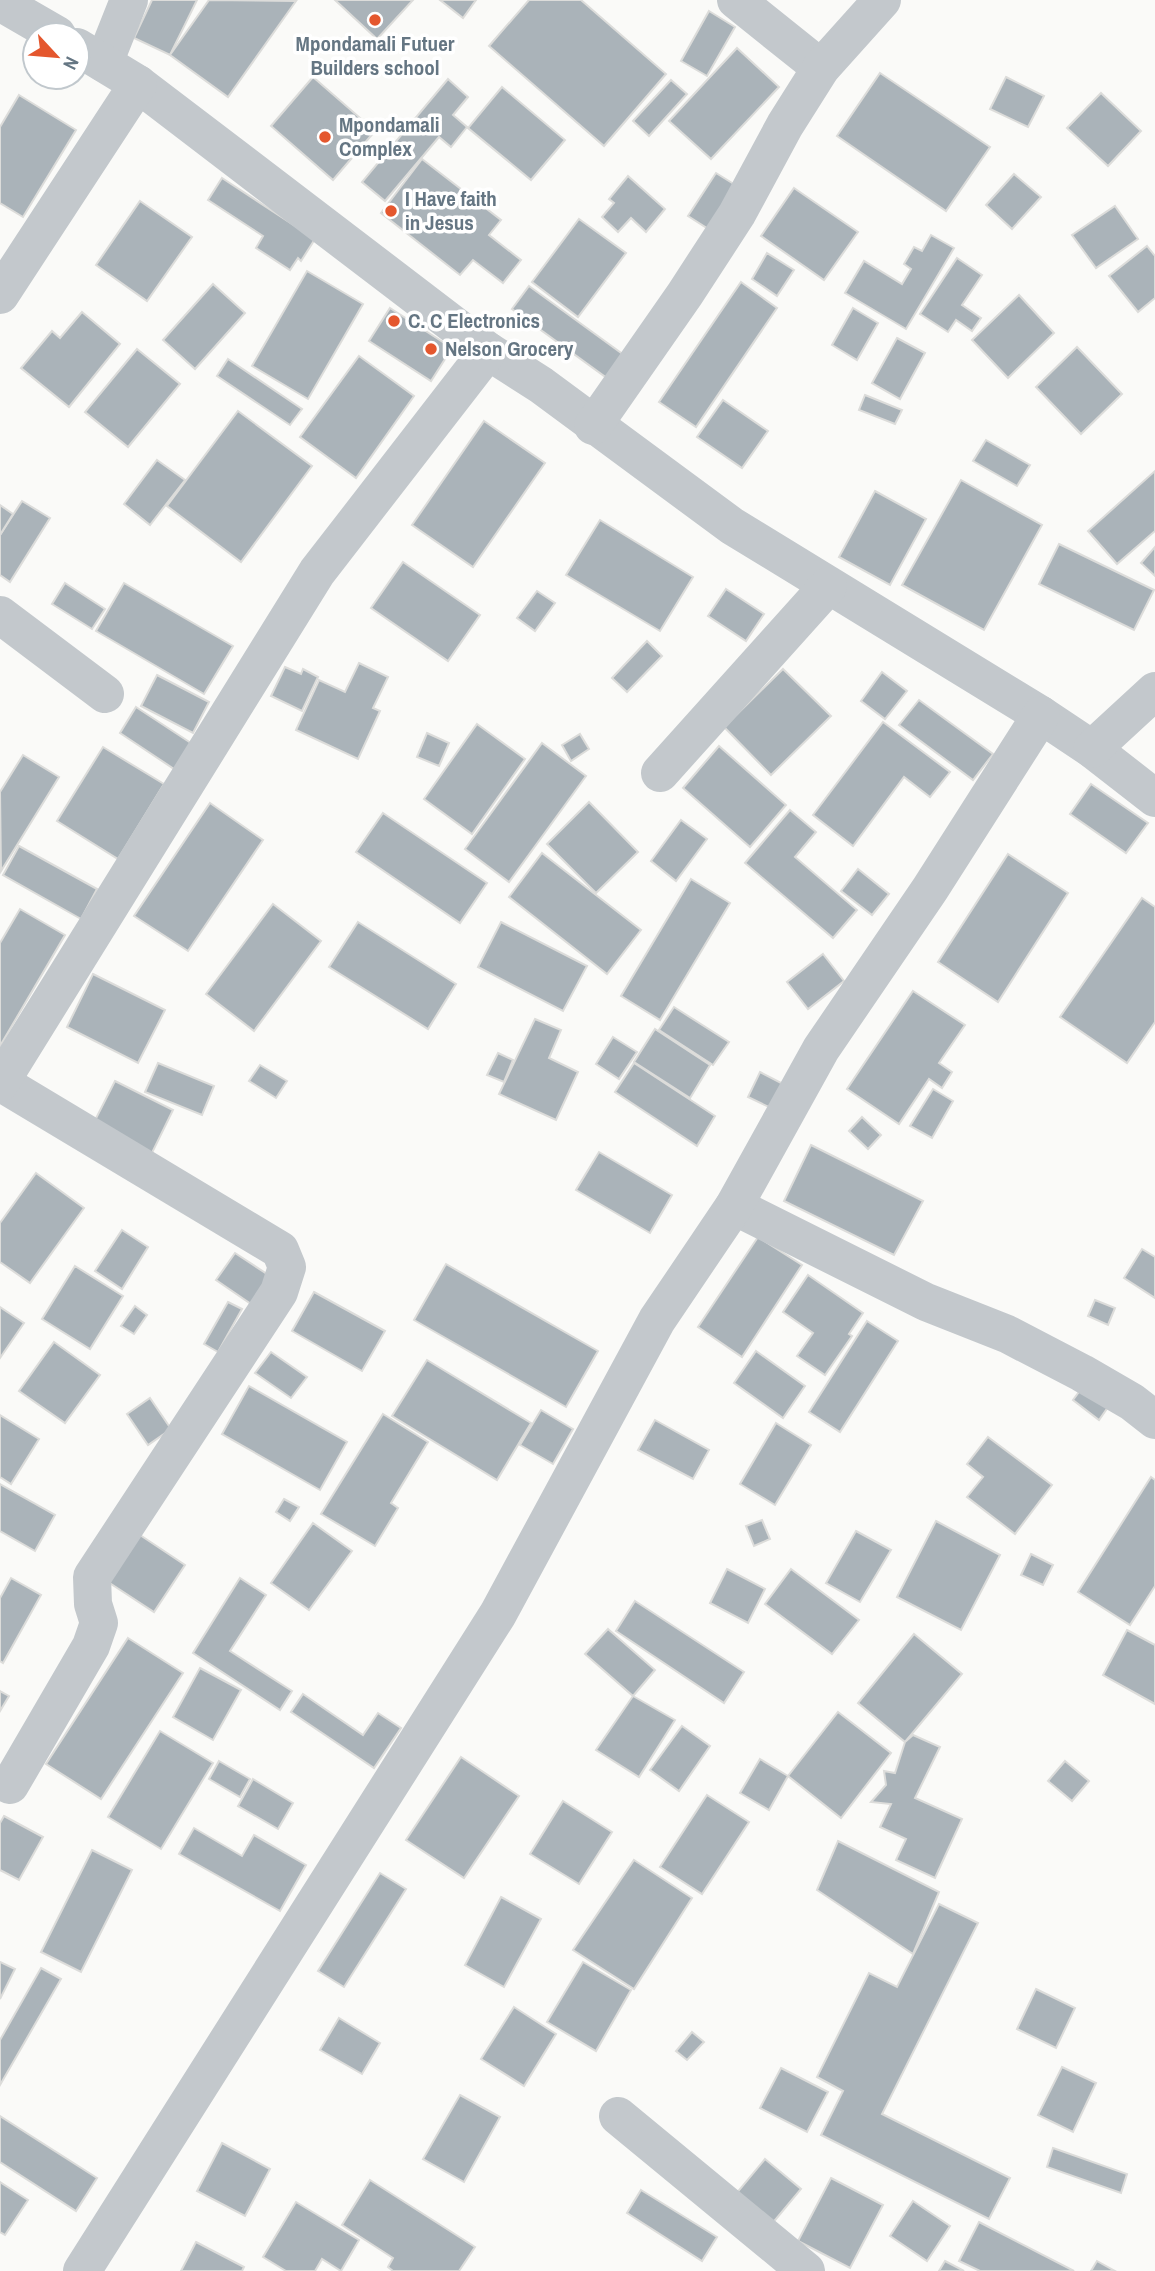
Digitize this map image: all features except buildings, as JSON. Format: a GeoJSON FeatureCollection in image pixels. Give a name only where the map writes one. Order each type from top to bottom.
{"type":"FeatureCollection","features":[{"type":"Feature","properties":{"kind":"street"},"geometry":{"type":"LineString","coordinates":[[129,0],[91,55],[138,84],[488,351],[541,386],[732,526],[1041,715],[1092,749],[1155,798]]}},
{"type":"Feature","properties":{"kind":"street"},"geometry":{"type":"LineString","coordinates":[[736,0],[821,68]]}},
{"type":"Feature","properties":{"kind":"street"},"geometry":{"type":"LineString","coordinates":[[593,426],[730,225],[785,125],[821,68],[881,0]]}},
{"type":"Feature","properties":{"kind":"street"},"geometry":{"type":"LineString","coordinates":[[0,2],[33,21]]}},
{"type":"Feature","properties":{"kind":"street"},"geometry":{"type":"LineString","coordinates":[[0,295],[138,84]]}},
{"type":"Feature","properties":{"kind":"street"},"geometry":{"type":"LineString","coordinates":[[10,1785],[91,1646],[99,1623],[93,1604],[92,1577],[279,1292],[287,1266],[280,1250],[0,1083],[317,572],[488,351]]}},
{"type":"Feature","properties":{"kind":"street"},"geometry":{"type":"LineString","coordinates":[[660,773],[828,586]]}},
{"type":"Feature","properties":{"kind":"street"},"geometry":{"type":"LineString","coordinates":[[0,615],[105,694]]}},
{"type":"Feature","properties":{"kind":"street"},"geometry":{"type":"LineString","coordinates":[[1092,749],[1155,691]]}},
{"type":"Feature","properties":{"kind":"street"},"geometry":{"type":"LineString","coordinates":[[82,2271],[498,1614],[657,1320],[734,1206],[821,1049],[930,889],[1041,715]]}},
{"type":"Feature","properties":{"kind":"street"},"geometry":{"type":"LineString","coordinates":[[734,1206],[926,1302],[1007,1335],[1083,1373],[1132,1402],[1155,1420]]}},
{"type":"Feature","properties":{"kind":"street"},"geometry":{"type":"LineString","coordinates":[[618,2116],[806,2271]]}},
{"type":"Feature","properties":{"kind":"place","name":"Mpondamali Futuer Builders school"},"geometry":{"type":"Point","coordinates":[375,20]}},
{"type":"Feature","properties":{"kind":"place","name":"Mpondamali Complex"},"geometry":{"type":"Point","coordinates":[325,137]}},
{"type":"Feature","properties":{"kind":"place","name":"I Have faith in Jesus"},"geometry":{"type":"Point","coordinates":[391,211]}},
{"type":"Feature","properties":{"kind":"place","name":"C. C Electronics"},"geometry":{"type":"Point","coordinates":[394,321]}},
{"type":"Feature","properties":{"kind":"place","name":"Nelson Grocery"},"geometry":{"type":"Point","coordinates":[431,349]}}]}
